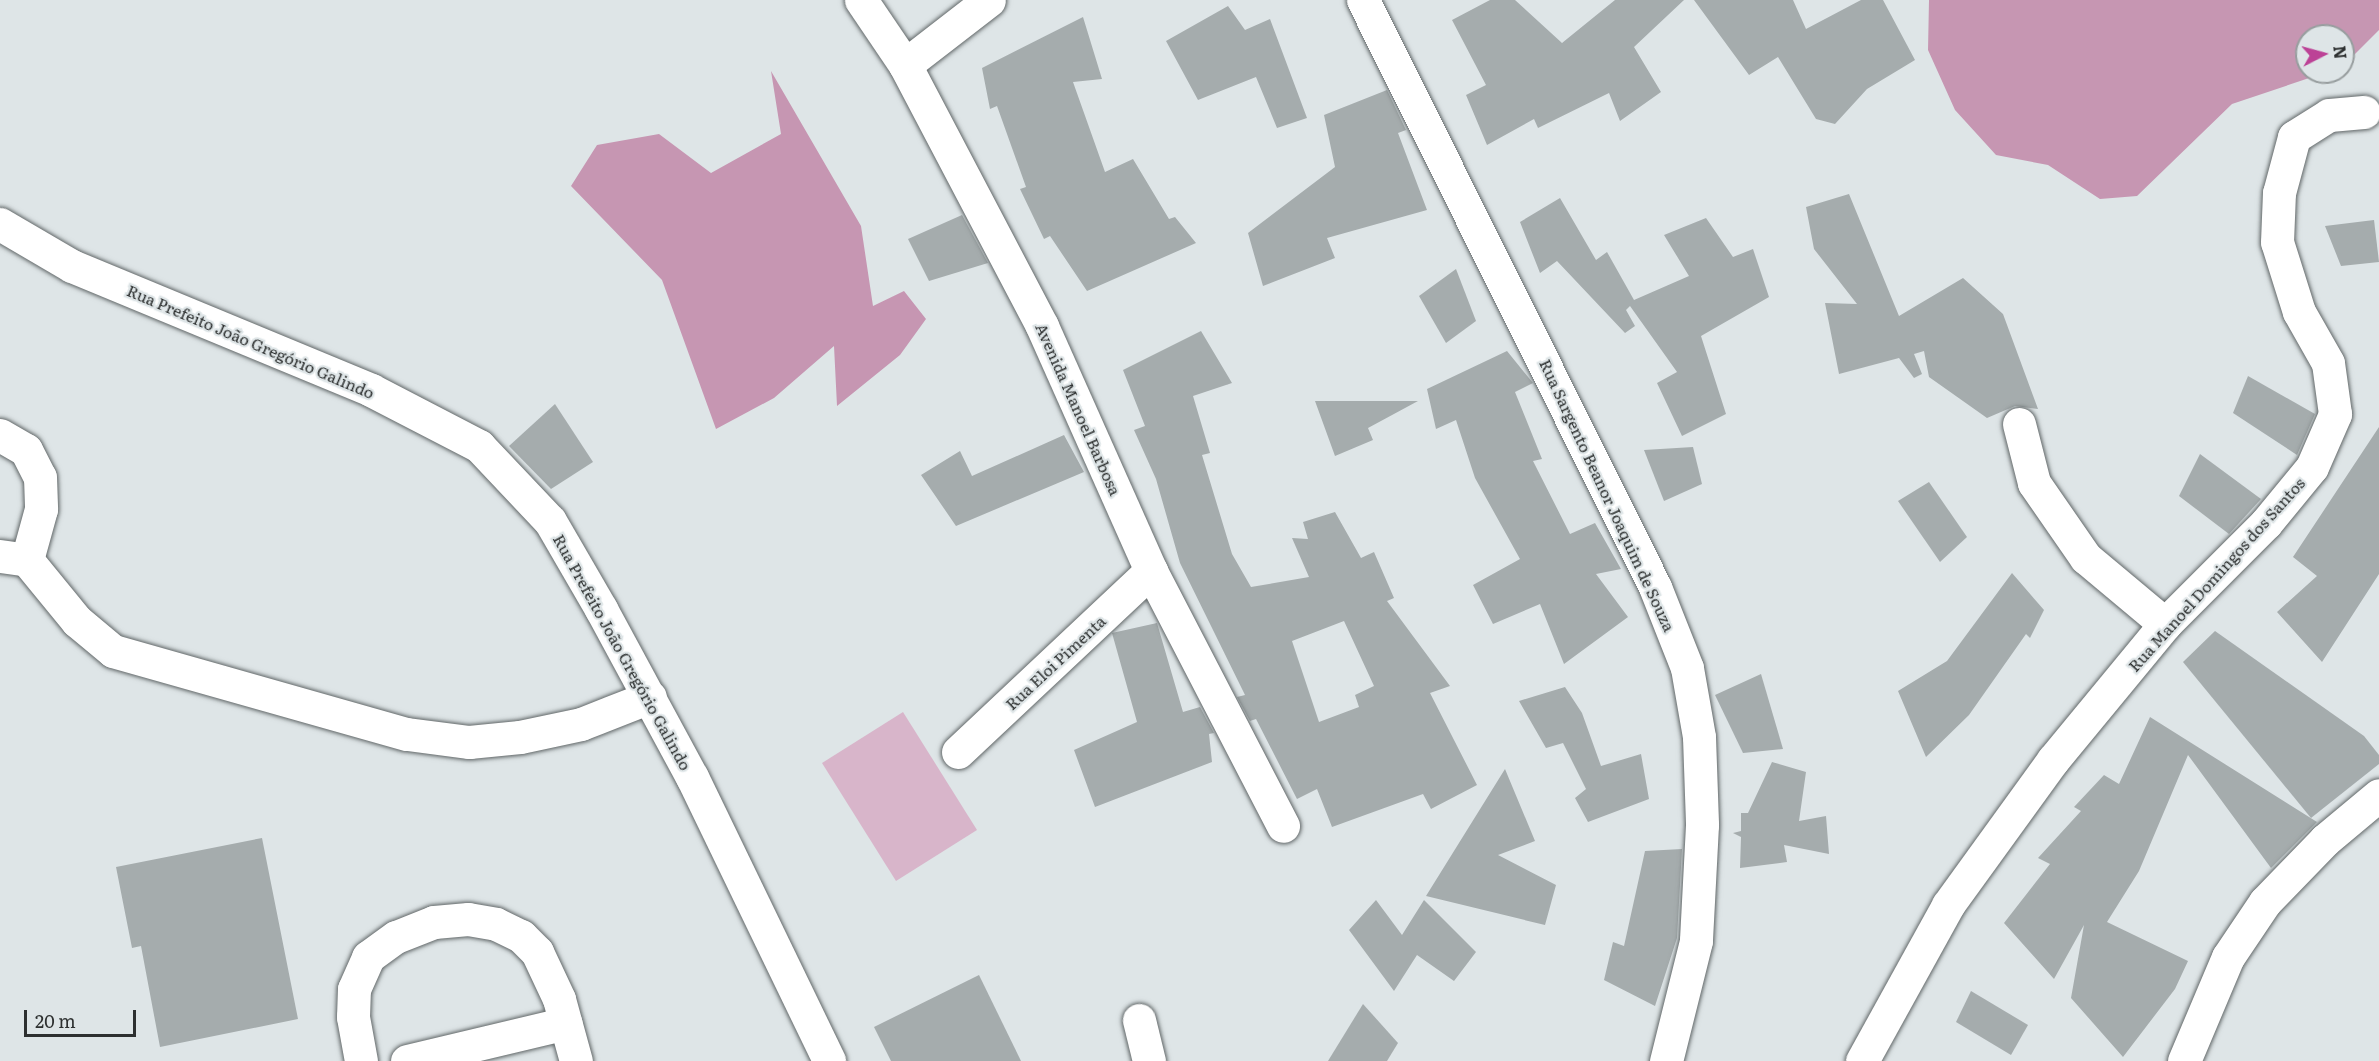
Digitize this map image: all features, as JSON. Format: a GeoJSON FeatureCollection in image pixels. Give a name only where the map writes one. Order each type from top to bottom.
{"type":"FeatureCollection","features":[{"type":"Feature","properties":{"kind":"street","name":"Avenida Manoel Barbosa"},"geometry":{"type":"LineString","coordinates":[[861,0],[905,65],[1042,326],[1151,571],[1283,826]]}},
{"type":"Feature","properties":{"kind":"street"},"geometry":{"type":"LineString","coordinates":[[905,65],[989,0]]}},
{"type":"Feature","properties":{"kind":"street","name":"Rua Sargento Beanor Joaquim de Souza"},"geometry":{"type":"LineString","coordinates":[[1363,0],[1645,567],[1687,668],[1699,737],[1701,803],[1696,941],[1666,1061]]}},
{"type":"Feature","properties":{"kind":"street","name":"Rua Manoel Domingos dos Santos"},"geometry":{"type":"LineString","coordinates":[[1862,1061],[1948,905],[2053,760],[2165,624],[2266,523],[2312,467],[2335,414],[2328,363],[2299,312],[2277,242],[2279,193],[2294,137],[2329,115],[2364,112]]}},
{"type":"Feature","properties":{"kind":"street","name":"Rua Prefeito João Gregório Galindo"},"geometry":{"type":"LineString","coordinates":[[0,224],[72,266],[371,390],[479,446],[550,521],[650,697],[829,1061]]}},
{"type":"Feature","properties":{"kind":"street"},"geometry":{"type":"LineString","coordinates":[[2019,424],[2034,483],[2086,558],[2165,624]]}},
{"type":"Feature","properties":{"kind":"street"},"geometry":{"type":"LineString","coordinates":[[0,435],[26,450],[40,477],[41,508],[13,558],[77,621],[112,651],[407,734],[469,742],[520,737],[581,724],[650,697]]}},
{"type":"Feature","properties":{"kind":"street","name":"Rua Eloi Pimenta"},"geometry":{"type":"LineString","coordinates":[[958,752],[1151,571]]}},
{"type":"Feature","properties":{"kind":"street"},"geometry":{"type":"LineString","coordinates":[[2184,1061],[2228,957],[2265,902],[2325,840],[2379,795]]}},
{"type":"Feature","properties":{"kind":"street"},"geometry":{"type":"LineString","coordinates":[[361,1061],[353,1017],[360,971],[396,937],[434,922],[468,919],[496,924],[521,936],[551,978],[576,1061]]}},
{"type":"Feature","properties":{"kind":"street"},"geometry":{"type":"LineString","coordinates":[[1139,1020],[1149,1061]]}},
{"type":"Feature","properties":{"kind":"street"},"geometry":{"type":"LineString","coordinates":[[407,1061],[566,1023]]}},
{"type":"Feature","properties":{"kind":"shaded area"},"geometry":{"type":"Polygon","coordinates":[[[1929,0],[2379,0],[2379,30],[2355,54],[2355,24],[2295,24],[2295,83],[2232,104],[2137,196],[2100,199],[2048,165],[1996,155],[1955,110],[1928,50],[1929,0]]]}},
{"type":"Feature","properties":{"kind":"shaded area"},"geometry":{"type":"Polygon","coordinates":[[[771,71],[861,226],[873,306],[904,291],[926,319],[900,355],[837,406],[834,346],[774,398],[716,429],[662,280],[571,186],[597,145],[659,134],[711,173],[781,134],[771,71]]]}},
{"type":"Feature","properties":{"kind":"shaded area"},"geometry":{"type":"Polygon","coordinates":[[[903,712],[977,830],[896,881],[822,763],[903,712]]]}},
{"type":"Feature","properties":{"kind":"building"},"geometry":{"type":"Polygon","coordinates":[[[1490,0],[1515,0],[1562,43],[1615,0],[1684,0],[1634,47],[1661,92],[1620,121],[1609,93],[1538,128],[1534,119],[1487,145],[1466,95],[1486,85],[1452,20],[1490,0]]]}},
{"type":"Feature","properties":{"kind":"building"},"geometry":{"type":"Polygon","coordinates":[[[1694,0],[1793,0],[1806,29],[1861,0],[1883,0],[1915,60],[1867,89],[1835,124],[1816,119],[1778,57],[1749,75],[1694,0]]]}},
{"type":"Feature","properties":{"kind":"building"},"geometry":{"type":"Polygon","coordinates":[[[1228,6],[1245,30],[1270,19],[1307,118],[1277,128],[1256,77],[1198,100],[1166,41],[1228,6]]]}},
{"type":"Feature","properties":{"kind":"building"},"geometry":{"type":"Polygon","coordinates":[[[1083,17],[1102,79],[1073,82],[1105,172],[1133,159],[1169,219],[1175,217],[1196,243],[1087,291],[1050,236],[1044,239],[1020,189],[1026,187],[997,106],[990,109],[982,68],[1083,17]]]}},
{"type":"Feature","properties":{"kind":"building"},"geometry":{"type":"Polygon","coordinates":[[[1387,90],[1406,130],[1398,133],[1427,210],[1327,238],[1335,258],[1263,286],[1248,233],[1335,167],[1324,115],[1387,90]]]}},
{"type":"Feature","properties":{"kind":"building"},"geometry":{"type":"Polygon","coordinates":[[[1849,194],[1899,316],[1963,278],[2003,314],[2038,409],[2015,406],[1987,418],[1929,377],[1924,351],[1914,354],[1922,374],[1914,378],[1899,358],[1839,374],[1825,303],[1857,304],[1814,249],[1806,207],[1849,194]]]}},
{"type":"Feature","properties":{"kind":"building"},"geometry":{"type":"Polygon","coordinates":[[[1560,198],[1596,260],[1607,252],[1634,300],[1689,276],[1664,235],[1706,218],[1733,257],[1753,249],[1769,297],[1701,336],[1726,414],[1682,436],[1657,383],[1677,372],[1630,306],[1626,310],[1635,326],[1625,333],[1557,261],[1540,273],[1520,222],[1560,198]]]}},
{"type":"Feature","properties":{"kind":"building"},"geometry":{"type":"Polygon","coordinates":[[[962,215],[988,263],[929,281],[908,239],[962,215]]]}},
{"type":"Feature","properties":{"kind":"building"},"geometry":{"type":"Polygon","coordinates":[[[2374,220],[2379,262],[2341,266],[2325,226],[2374,220]]]}},
{"type":"Feature","properties":{"kind":"building"},"geometry":{"type":"Polygon","coordinates":[[[1456,269],[1476,321],[1446,343],[1419,296],[1456,269]]]}},
{"type":"Feature","properties":{"kind":"building"},"geometry":{"type":"Polygon","coordinates":[[[1201,331],[1232,383],[1193,396],[1210,453],[1202,455],[1232,554],[1251,587],[1309,577],[1292,538],[1308,539],[1303,522],[1335,512],[1361,558],[1374,552],[1394,598],[1387,601],[1450,686],[1430,693],[1477,785],[1431,809],[1423,794],[1332,827],[1317,789],[1297,799],[1256,719],[1250,721],[1237,697],[1245,695],[1180,563],[1156,479],[1134,430],[1145,426],[1123,370],[1201,331]],[[1344,621],[1292,641],[1319,722],[1359,707],[1355,695],[1374,686],[1344,621]]]}},
{"type":"Feature","properties":{"kind":"building"},"geometry":{"type":"Polygon","coordinates":[[[1507,351],[1533,383],[1515,392],[1542,459],[1533,461],[1570,534],[1595,523],[1621,569],[1596,574],[1628,617],[1564,664],[1540,604],[1493,624],[1473,585],[1520,559],[1475,478],[1456,420],[1436,429],[1427,389],[1507,351]]]}},
{"type":"Feature","properties":{"kind":"building"},"geometry":{"type":"Polygon","coordinates":[[[2248,376],[2315,414],[2297,455],[2233,413],[2248,376]]]}},
{"type":"Feature","properties":{"kind":"building"},"geometry":{"type":"Polygon","coordinates":[[[1315,401],[1418,401],[1368,428],[1373,440],[1335,456],[1315,401]]]}},
{"type":"Feature","properties":{"kind":"building"},"geometry":{"type":"Polygon","coordinates":[[[555,404],[593,462],[551,489],[509,446],[555,404]]]}},
{"type":"Feature","properties":{"kind":"building"},"geometry":{"type":"Polygon","coordinates":[[[2379,427],[2379,574],[2322,662],[2277,612],[2317,576],[2293,557],[2379,427]]]}},
{"type":"Feature","properties":{"kind":"building"},"geometry":{"type":"Polygon","coordinates":[[[1064,435],[1084,472],[956,526],[921,475],[960,451],[972,476],[1064,435]]]}},
{"type":"Feature","properties":{"kind":"building"},"geometry":{"type":"Polygon","coordinates":[[[1693,447],[1702,484],[1664,501],[1644,450],[1693,447]]]}},
{"type":"Feature","properties":{"kind":"building"},"geometry":{"type":"Polygon","coordinates":[[[2200,454],[2261,499],[2229,534],[2179,496],[2200,454]]]}},
{"type":"Feature","properties":{"kind":"building"},"geometry":{"type":"Polygon","coordinates":[[[1929,482],[1967,537],[1940,562],[1898,501],[1929,482]]]}},
{"type":"Feature","properties":{"kind":"building"},"geometry":{"type":"Polygon","coordinates":[[[2012,573],[2044,610],[2030,638],[2026,634],[1969,715],[1926,757],[1898,691],[1947,661],[2012,573]]]}},
{"type":"Feature","properties":{"kind":"building"},"geometry":{"type":"Polygon","coordinates":[[[1157,623],[1183,712],[1200,707],[1214,733],[1209,734],[1212,762],[1095,807],[1074,750],[1137,722],[1112,633],[1157,623]]]}},
{"type":"Feature","properties":{"kind":"building"},"geometry":{"type":"Polygon","coordinates":[[[2215,631],[2364,736],[2379,755],[2379,764],[2311,818],[2183,662],[2215,631]]]}},
{"type":"Feature","properties":{"kind":"building"},"geometry":{"type":"Polygon","coordinates":[[[1761,674],[1783,749],[1743,753],[1715,695],[1761,674]]]}},
{"type":"Feature","properties":{"kind":"building"},"geometry":{"type":"Polygon","coordinates":[[[1565,687],[1582,713],[1601,766],[1641,754],[1649,799],[1588,822],[1575,798],[1586,789],[1563,743],[1546,748],[1519,701],[1565,687]]]}},
{"type":"Feature","properties":{"kind":"building"},"geometry":{"type":"Polygon","coordinates":[[[2150,717],[2317,822],[2271,868],[2188,755],[2139,871],[2107,922],[2188,961],[2175,989],[2123,1057],[2071,998],[2084,925],[2054,979],[2004,923],[2050,864],[2038,858],[2081,811],[2074,807],[2104,775],[2119,784],[2150,717]]]}},
{"type":"Feature","properties":{"kind":"building"},"geometry":{"type":"Polygon","coordinates":[[[1772,762],[1806,772],[1799,821],[1826,816],[1829,854],[1784,845],[1787,862],[1740,868],[1741,837],[1733,833],[1741,831],[1741,813],[1748,813],[1772,762]]]}},
{"type":"Feature","properties":{"kind":"building"},"geometry":{"type":"Polygon","coordinates":[[[1505,769],[1535,841],[1498,855],[1556,885],[1545,925],[1426,896],[1505,769]]]}},
{"type":"Feature","properties":{"kind":"building"},"geometry":{"type":"Polygon","coordinates":[[[262,838],[298,1019],[160,1047],[141,946],[132,948],[116,867],[262,838]]]}},
{"type":"Feature","properties":{"kind":"building"},"geometry":{"type":"Polygon","coordinates":[[[1682,849],[1677,938],[1655,1006],[1604,980],[1613,942],[1624,946],[1645,851],[1682,849]]]}},
{"type":"Feature","properties":{"kind":"building"},"geometry":{"type":"Polygon","coordinates":[[[1376,900],[1402,935],[1424,900],[1476,952],[1454,981],[1417,955],[1394,991],[1349,930],[1376,900]]]}},
{"type":"Feature","properties":{"kind":"building"},"geometry":{"type":"Polygon","coordinates":[[[979,975],[1021,1061],[891,1061],[874,1027],[979,975]]]}},
{"type":"Feature","properties":{"kind":"building"},"geometry":{"type":"Polygon","coordinates":[[[1971,991],[2028,1025],[2011,1055],[1956,1022],[1971,991]]]}},
{"type":"Feature","properties":{"kind":"building"},"geometry":{"type":"Polygon","coordinates":[[[1363,1004],[1398,1043],[1387,1061],[1328,1061],[1363,1004]]]}}]}
